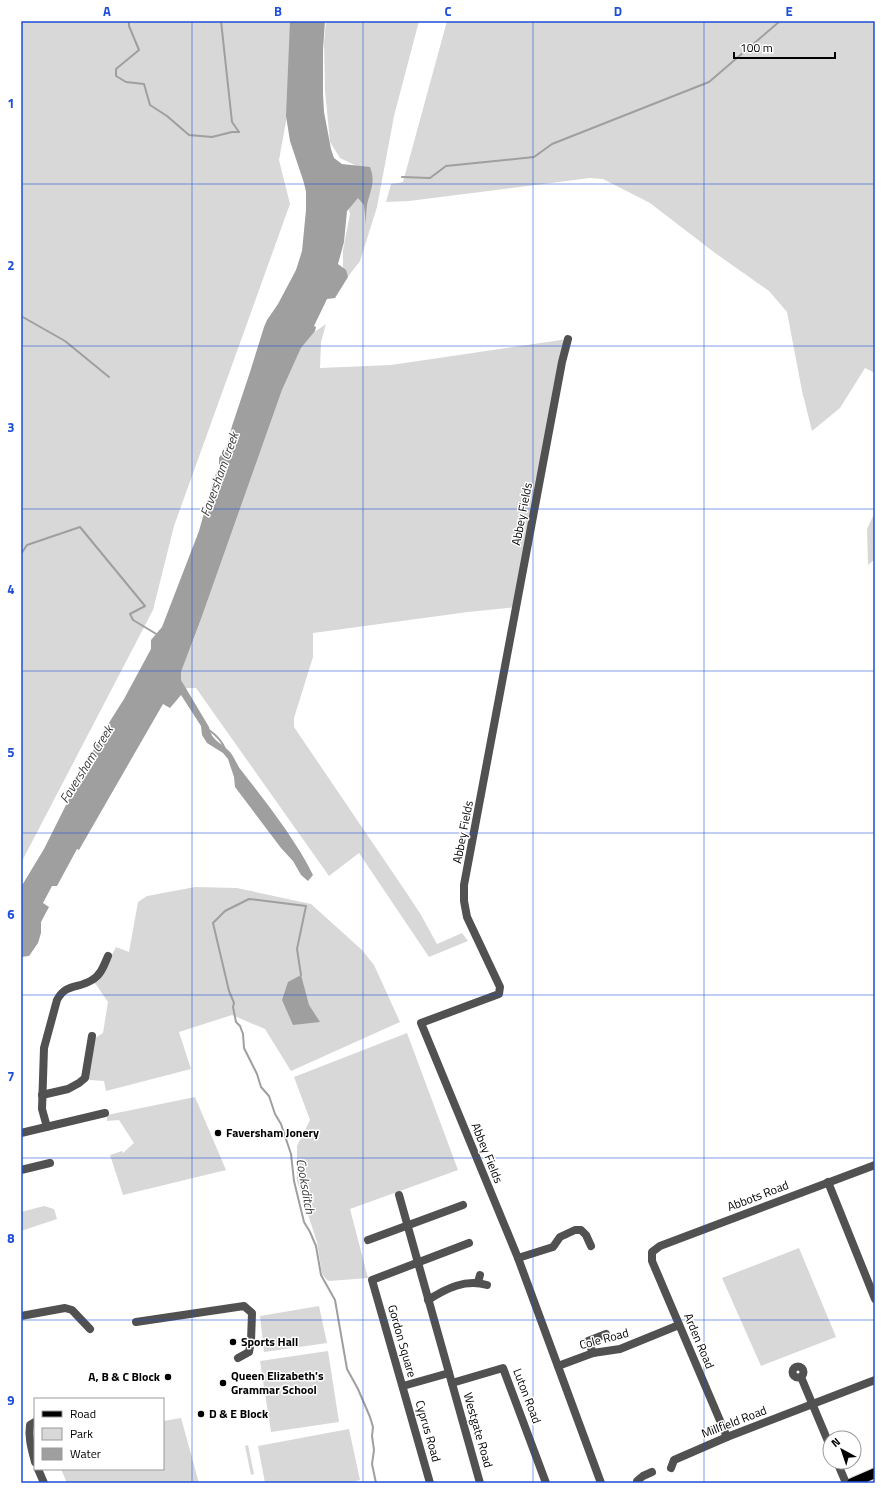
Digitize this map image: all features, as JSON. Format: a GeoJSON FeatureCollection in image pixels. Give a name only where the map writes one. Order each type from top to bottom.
{"type":"FeatureCollection","features":[{"type":"Feature","properties":{"kind":"main road"},"geometry":{"type":"LineString","coordinates":[[852,1483],[875,1473]]}},
{"type":"Feature","properties":{"kind":"street","name":"Abbey Fields"},"geometry":{"type":"LineString","coordinates":[[568,339],[562,362],[464,885],[464,902],[467,917],[500,987],[499,994],[421,1023],[518,1258],[602,1483]]}},
{"type":"Feature","properties":{"kind":"street"},"geometry":{"type":"LineString","coordinates":[[47,1127],[42,1109],[44,1048],[57,1000],[64,990],[86,983],[96,977],[101,972],[108,956]]}},
{"type":"Feature","properties":{"kind":"street"},"geometry":{"type":"LineString","coordinates":[[42,1095],[68,1089],[79,1083],[84,1078],[92,1036]]}},
{"type":"Feature","properties":{"kind":"street"},"geometry":{"type":"LineString","coordinates":[[21,1133],[105,1113]]}},
{"type":"Feature","properties":{"kind":"street"},"geometry":{"type":"LineString","coordinates":[[21,1170],[50,1164]]}},
{"type":"Feature","properties":{"kind":"street","name":"Abbots Road"},"geometry":{"type":"LineString","coordinates":[[652,1252],[660,1246],[875,1165]]}},
{"type":"Feature","properties":{"kind":"street"},"geometry":{"type":"LineString","coordinates":[[828,1182],[875,1298]]}},
{"type":"Feature","properties":{"kind":"street"},"geometry":{"type":"LineString","coordinates":[[399,1195],[452,1383]]}},
{"type":"Feature","properties":{"kind":"street"},"geometry":{"type":"LineString","coordinates":[[368,1240],[407,1224],[463,1205]]}},
{"type":"Feature","properties":{"kind":"street"},"geometry":{"type":"LineString","coordinates":[[518,1258],[553,1246],[560,1238],[575,1230],[581,1230],[586,1235],[591,1246]]}},
{"type":"Feature","properties":{"kind":"street"},"geometry":{"type":"LineString","coordinates":[[418,1263],[469,1244]]}},
{"type":"Feature","properties":{"kind":"street","name":"Arden Road"},"geometry":{"type":"LineString","coordinates":[[652,1252],[652,1261],[727,1437]]}},
{"type":"Feature","properties":{"kind":"street","name":"Gordon Square"},"geometry":{"type":"LineString","coordinates":[[418,1263],[372,1280],[403,1386],[449,1373]]}},
{"type":"Feature","properties":{"kind":"street"},"geometry":{"type":"LineString","coordinates":[[428,1300],[456,1285],[479,1278],[487,1285]]}},
{"type":"Feature","properties":{"kind":"street"},"geometry":{"type":"LineString","coordinates":[[136,1322],[244,1306],[252,1313],[251,1341],[249,1352],[238,1358]]}},
{"type":"Feature","properties":{"kind":"street"},"geometry":{"type":"LineString","coordinates":[[21,1316],[65,1308],[72,1310],[88,1326]]}},
{"type":"Feature","properties":{"kind":"street","name":"Cole Road"},"geometry":{"type":"LineString","coordinates":[[558,1366],[593,1353],[620,1349],[678,1325]]}},
{"type":"Feature","properties":{"kind":"street"},"geometry":{"type":"LineString","coordinates":[[593,1353],[588,1341],[606,1334]]}},
{"type":"Feature","properties":{"kind":"street","name":"Luton Road"},"geometry":{"type":"LineString","coordinates":[[452,1383],[503,1368],[546,1483]]}},
{"type":"Feature","properties":{"kind":"street"},"geometry":{"type":"LineString","coordinates":[[801,1377],[823,1430]]}},
{"type":"Feature","properties":{"kind":"street","name":"Millfield Road"},"geometry":{"type":"LineString","coordinates":[[671,1468],[674,1460],[727,1437],[875,1380]]}},
{"type":"Feature","properties":{"kind":"street","name":"Westgate Road"},"geometry":{"type":"LineString","coordinates":[[452,1383],[480,1483]]}},
{"type":"Feature","properties":{"kind":"street","name":"Cyprus Road"},"geometry":{"type":"LineString","coordinates":[[403,1386],[430,1483]]}},
{"type":"Feature","properties":{"kind":"street"},"geometry":{"type":"LineString","coordinates":[[34,1423],[30,1425],[29,1428],[30,1442],[34,1458]]}},
{"type":"Feature","properties":{"kind":"street"},"geometry":{"type":"LineString","coordinates":[[38,1470],[44,1483]]}},
{"type":"Feature","properties":{"kind":"street"},"geometry":{"type":"LineString","coordinates":[[840,1470],[846,1483]]}},
{"type":"Feature","properties":{"kind":"street"},"geometry":{"type":"LineString","coordinates":[[637,1483],[637,1481],[643,1476],[652,1472]]}},
{"type":"Feature","properties":{"kind":"green space"},"geometry":{"type":"Polygon","coordinates":[[[21,21],[292,21],[287,116],[279,160],[290,204],[174,526],[153,610],[21,863],[21,21]]]}},
{"type":"Feature","properties":{"kind":"green space"},"geometry":{"type":"Polygon","coordinates":[[[326,21],[419,21],[394,116],[377,207],[360,261],[343,283],[343,250],[350,214],[340,183],[365,170],[340,158],[330,142],[325,91],[324,43],[326,21]]]}},
{"type":"Feature","properties":{"kind":"green space"},"geometry":{"type":"Polygon","coordinates":[[[447,21],[875,21],[875,373],[865,368],[840,408],[812,431],[802,391],[787,312],[769,291],[715,253],[650,203],[603,179],[590,178],[409,201],[386,202],[391,184],[403,182],[447,21]]]}},
{"type":"Feature","properties":{"kind":"green space"},"geometry":{"type":"Polygon","coordinates":[[[326,324],[321,342],[320,368],[391,365],[568,339],[517,607],[468,612],[313,633],[313,657],[294,718],[294,727],[408,895],[437,944],[462,933],[468,941],[429,957],[359,853],[329,876],[196,688],[186,689],[181,680],[181,672],[282,390],[301,348],[313,333],[326,324]]]}},
{"type":"Feature","properties":{"kind":"green space"},"geometry":{"type":"Polygon","coordinates":[[[875,512],[875,559],[868,565],[867,529],[875,512]]]}},
{"type":"Feature","properties":{"kind":"green space"},"geometry":{"type":"Polygon","coordinates":[[[195,887],[237,888],[311,904],[362,950],[374,965],[400,1022],[291,1071],[265,1029],[232,1015],[179,1032],[191,1069],[106,1091],[104,1081],[90,1080],[88,1078],[95,1038],[103,1033],[108,1002],[95,983],[99,980],[116,947],[129,952],[138,902],[147,896],[195,887]]]}},
{"type":"Feature","properties":{"kind":"green space"},"geometry":{"type":"Polygon","coordinates":[[[407,1033],[458,1170],[350,1209],[368,1278],[329,1281],[322,1274],[317,1242],[297,1181],[297,1146],[310,1120],[294,1077],[407,1033]]]}},
{"type":"Feature","properties":{"kind":"green space"},"geometry":{"type":"Polygon","coordinates":[[[195,1097],[226,1170],[123,1195],[110,1155],[122,1151],[123,1153],[134,1143],[119,1120],[107,1121],[107,1115],[195,1097]]]}},
{"type":"Feature","properties":{"kind":"green space"},"geometry":{"type":"Polygon","coordinates":[[[44,1206],[54,1209],[57,1219],[21,1231],[21,1212],[44,1206]]]}},
{"type":"Feature","properties":{"kind":"green space"},"geometry":{"type":"Polygon","coordinates":[[[799,1248],[836,1337],[761,1366],[722,1278],[799,1248]]]}},
{"type":"Feature","properties":{"kind":"green space"},"geometry":{"type":"Polygon","coordinates":[[[319,1306],[327,1343],[264,1352],[260,1316],[319,1306]]]}},
{"type":"Feature","properties":{"kind":"green space"},"geometry":{"type":"Polygon","coordinates":[[[328,1351],[339,1422],[271,1432],[260,1361],[328,1351]]]}},
{"type":"Feature","properties":{"kind":"green space"},"geometry":{"type":"Polygon","coordinates":[[[181,1418],[199,1483],[67,1483],[61,1470],[164,1470],[164,1421],[181,1418]]]}},
{"type":"Feature","properties":{"kind":"green space"},"geometry":{"type":"Polygon","coordinates":[[[349,1429],[360,1480],[349,1483],[265,1483],[258,1446],[349,1429]]]}},
{"type":"Feature","properties":{"kind":"green space"},"geometry":{"type":"Polygon","coordinates":[[[248,1445],[254,1474],[251,1475],[245,1446],[248,1445]]]}},
{"type":"Feature","properties":{"kind":"water","name":"Faversham Creek"},"geometry":{"type":"Polygon","coordinates":[[[290,21],[325,21],[323,50],[323,94],[324,112],[331,149],[334,158],[342,164],[370,167],[372,172],[372,182],[366,212],[366,225],[364,205],[358,198],[347,211],[344,242],[338,264],[346,270],[348,277],[335,298],[327,299],[314,326],[316,327],[315,331],[301,348],[282,390],[181,672],[181,680],[209,727],[212,735],[232,754],[239,768],[270,808],[298,848],[313,875],[308,881],[301,875],[293,861],[281,848],[235,787],[234,777],[228,759],[223,753],[207,743],[202,735],[201,726],[181,695],[170,708],[163,704],[79,850],[77,849],[57,886],[52,886],[43,903],[49,907],[41,922],[41,933],[38,943],[29,956],[21,957],[21,887],[44,849],[100,737],[124,699],[151,649],[151,640],[162,627],[199,531],[212,484],[219,466],[219,458],[228,443],[232,426],[264,327],[296,270],[302,251],[306,210],[306,192],[290,141],[286,116],[290,21]]]}},
{"type":"Feature","properties":{"kind":"water"},"geometry":{"type":"Polygon","coordinates":[[[301,975],[309,1005],[320,1022],[293,1025],[282,1000],[288,982],[301,975]]]}},
{"type":"Feature","properties":{"kind":"waterway"},"geometry":{"type":"LineString","coordinates":[[129,21],[129,26],[139,50],[116,69],[116,76],[126,82],[144,84],[150,105],[167,116],[189,135],[212,137],[232,132],[239,132]]}},
{"type":"Feature","properties":{"kind":"waterway"},"geometry":{"type":"LineString","coordinates":[[221,21],[232,122],[239,132]]}},
{"type":"Feature","properties":{"kind":"waterway"},"geometry":{"type":"LineString","coordinates":[[402,177],[430,178],[446,166],[534,157],[552,144],[709,82],[780,21]]}},
{"type":"Feature","properties":{"kind":"waterway"},"geometry":{"type":"LineString","coordinates":[[21,316],[65,341],[109,377]]}},
{"type":"Feature","properties":{"kind":"waterway"},"geometry":{"type":"LineString","coordinates":[[21,554],[27,545],[80,527],[145,606],[130,614],[133,620],[158,635]]}},
{"type":"Feature","properties":{"kind":"waterway"},"geometry":{"type":"LineString","coordinates":[[209,730],[218,738],[225,749]]}},
{"type":"Feature","properties":{"kind":"waterway","name":"Cooksditch"},"geometry":{"type":"LineString","coordinates":[[301,975],[297,949],[306,906],[249,899],[225,911],[213,923],[229,991],[234,1003],[233,1007],[236,1022],[240,1026],[243,1034],[244,1048],[257,1074],[261,1087],[269,1096],[275,1114],[281,1124],[291,1154],[294,1181],[304,1222],[316,1246],[321,1275],[335,1300],[347,1369],[358,1389],[373,1427],[372,1436],[374,1450],[372,1464],[376,1483]]}},
{"type":"Feature","properties":{"kind":"place","name":"Faversham Jonery"},"geometry":{"type":"Point","coordinates":[218,1133]}},
{"type":"Feature","properties":{"kind":"place","name":"Sports Hall"},"geometry":{"type":"Point","coordinates":[233,1342]}},
{"type":"Feature","properties":{"kind":"place","name":"A, B & C Block"},"geometry":{"type":"Point","coordinates":[168,1377]}},
{"type":"Feature","properties":{"kind":"place","name":"Queen Elizabeth's Grammar School"},"geometry":{"type":"Point","coordinates":[223,1383]}},
{"type":"Feature","properties":{"kind":"place","name":"D & E Block"},"geometry":{"type":"Point","coordinates":[201,1414]}}]}
